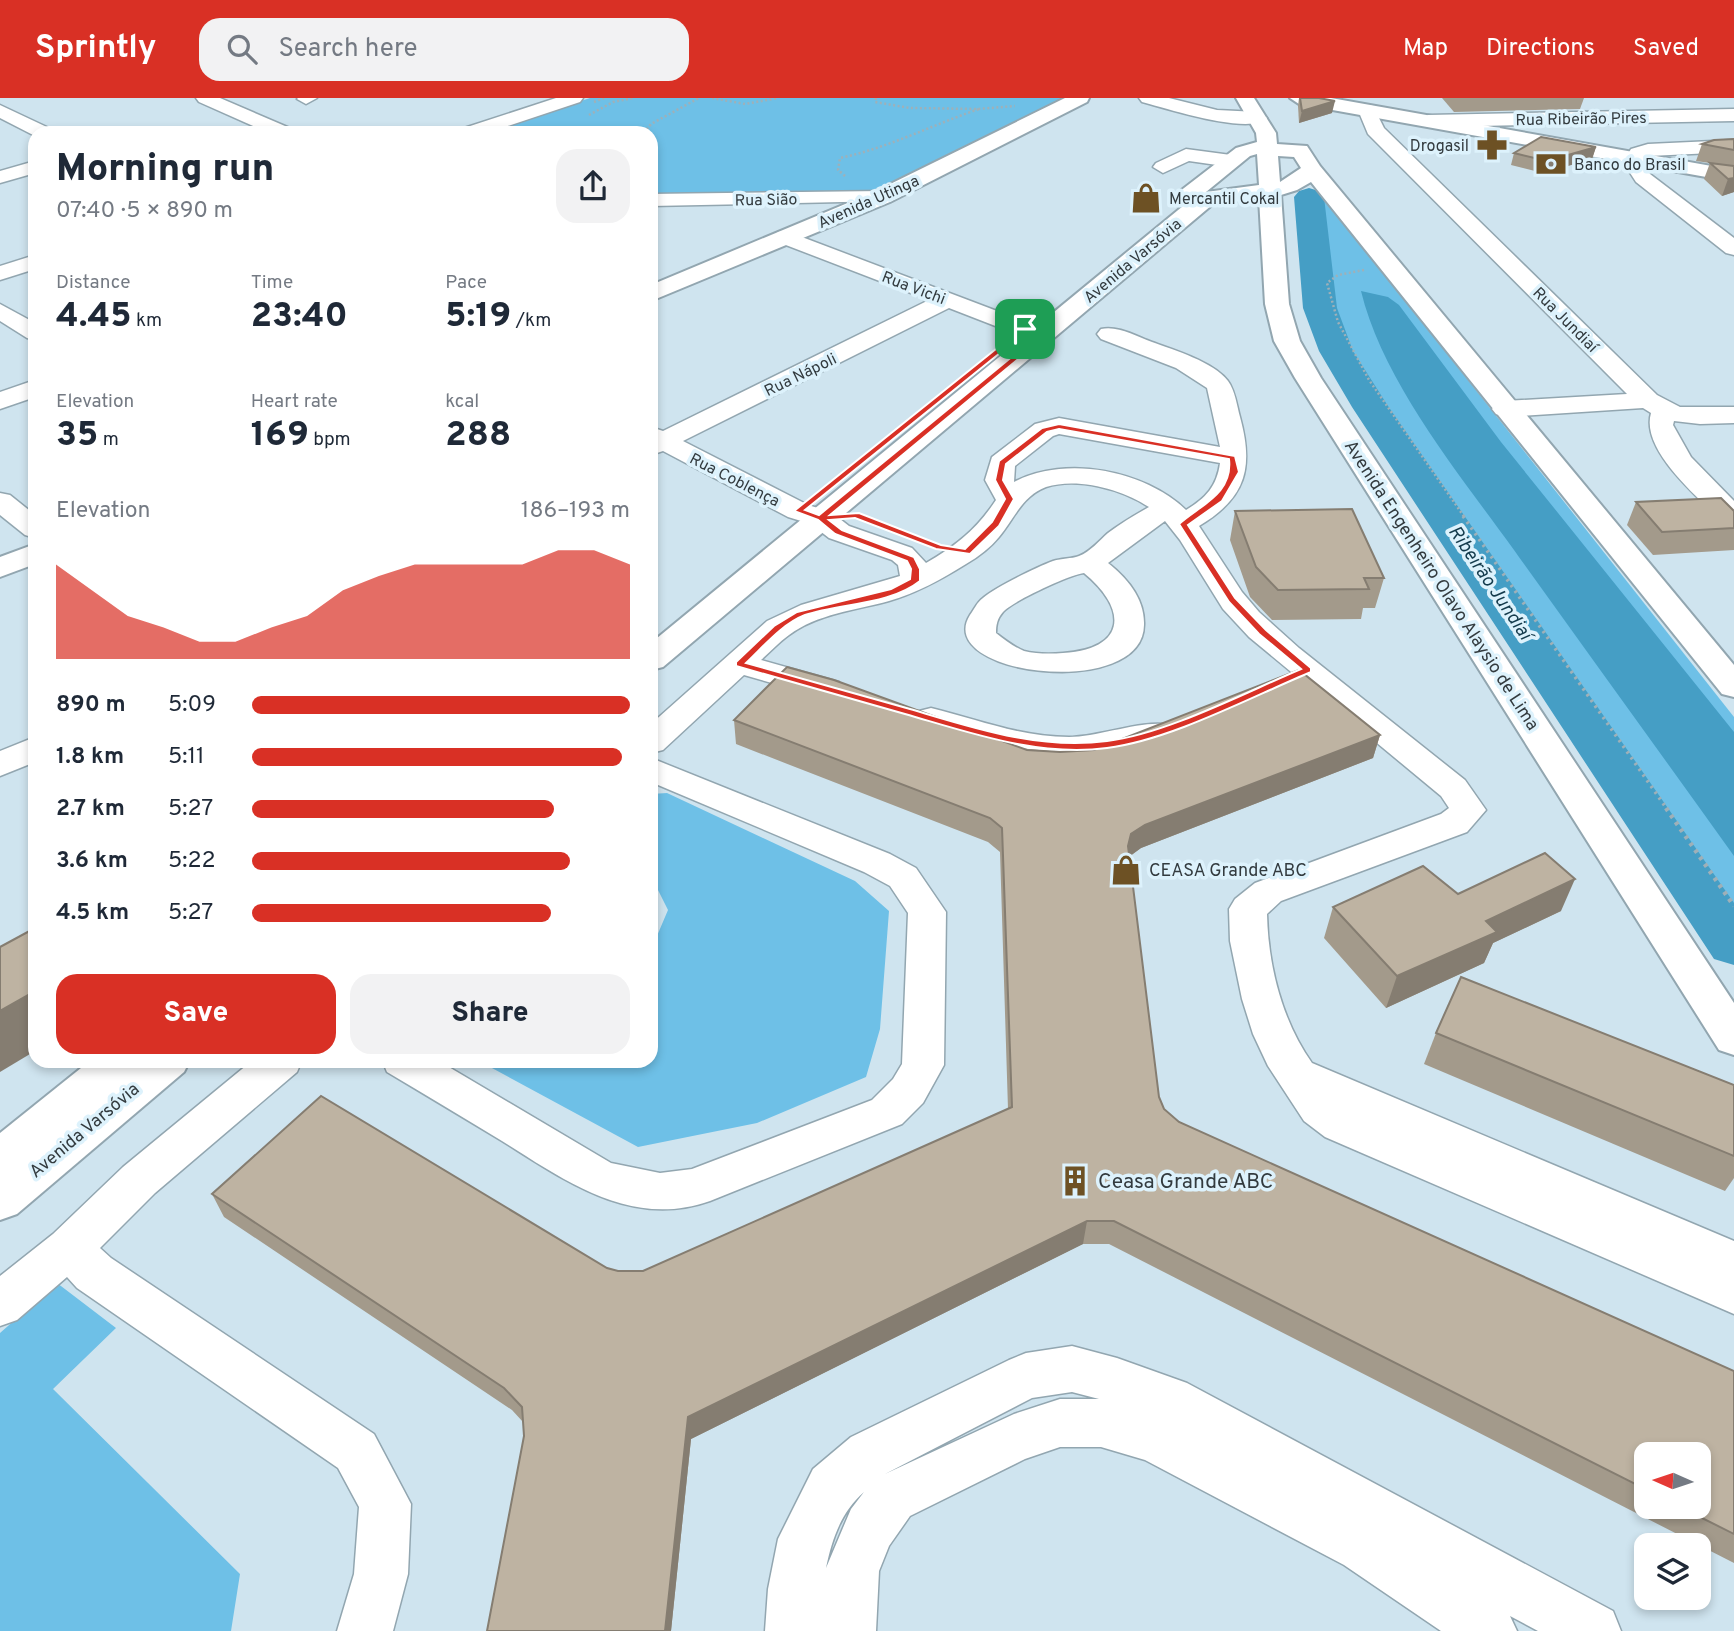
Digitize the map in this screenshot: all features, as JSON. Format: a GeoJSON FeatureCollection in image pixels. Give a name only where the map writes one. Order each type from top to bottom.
{"type":"FeatureCollection","features":[{"type":"Feature","properties":{"kind":"main road","name":"Avenida Utinga"},"geometry":{"type":"LineString","coordinates":[[658,291],[884,196],[1080,98]]}},
{"type":"Feature","properties":{"kind":"main road"},"geometry":{"type":"LineString","coordinates":[[1299,98],[1332,104],[1371,120],[1428,121],[1734,176]]}},
{"type":"Feature","properties":{"kind":"main road","name":"Avenida Engenheiro Olavo Alaysio de Lima"},"geometry":{"type":"LineString","coordinates":[[1251,106],[1266,133],[1308,163],[1505,409],[1734,687]]}},
{"type":"Feature","properties":{"kind":"main road","name":"Avenida Engenheiro Olavo Alaysio de Lima"},"geometry":{"type":"LineString","coordinates":[[1280,142],[1260,190],[1277,304],[1287,341],[1308,378],[1734,1038]]}},
{"type":"Feature","properties":{"kind":"main road"},"geometry":{"type":"LineString","coordinates":[[1280,142],[1308,163]]}},
{"type":"Feature","properties":{"kind":"main road","name":"Avenida Varsóvia"},"geometry":{"type":"LineString","coordinates":[[1034,332],[1230,162],[1251,149],[1280,142]]}},
{"type":"Feature","properties":{"kind":"main road"},"geometry":{"type":"LineString","coordinates":[[1586,149],[1663,148]]}},
{"type":"Feature","properties":{"kind":"main road"},"geometry":{"type":"LineString","coordinates":[[1586,149],[1643,178]]}},
{"type":"Feature","properties":{"kind":"main road"},"geometry":{"type":"LineString","coordinates":[[1230,162],[1227,173],[1230,180],[1260,190]]}},
{"type":"Feature","properties":{"kind":"main road","name":"Avenida Varsóvia"},"geometry":{"type":"LineString","coordinates":[[658,654],[810,515],[1034,332],[1204,200],[1223,193],[1296,185],[1308,163]]}},
{"type":"Feature","properties":{"kind":"main road","name":"Avenida Varsóvia"},"geometry":{"type":"LineString","coordinates":[[658,626],[810,515]]}},
{"type":"Feature","properties":{"kind":"main road"},"geometry":{"type":"LineString","coordinates":[[0,568],[28,556]]}},
{"type":"Feature","properties":{"kind":"main road","name":"Avenida Varsóvia"},"geometry":{"type":"LineString","coordinates":[[0,1160],[112,1068]]}},
{"type":"Feature","properties":{"kind":"main road","name":"Avenida Varsóvia"},"geometry":{"type":"LineString","coordinates":[[0,1200],[159,1068]]}},
{"type":"Feature","properties":{"kind":"street"},"geometry":{"type":"LineString","coordinates":[[205,98],[269,126]]}},
{"type":"Feature","properties":{"kind":"street"},"geometry":{"type":"LineString","coordinates":[[518,98],[554,105]]}},
{"type":"Feature","properties":{"kind":"street"},"geometry":{"type":"LineString","coordinates":[[490,126],[574,98]]}},
{"type":"Feature","properties":{"kind":"street"},"geometry":{"type":"LineString","coordinates":[[1148,98],[1217,116],[1251,106]]}},
{"type":"Feature","properties":{"kind":"street"},"geometry":{"type":"LineString","coordinates":[[1216,98],[1251,106]]}},
{"type":"Feature","properties":{"kind":"street"},"geometry":{"type":"LineString","coordinates":[[2,114],[29,126]]}},
{"type":"Feature","properties":{"kind":"street","name":"Rua Ribeirão Pires"},"geometry":{"type":"LineString","coordinates":[[1428,121],[1734,115]]}},
{"type":"Feature","properties":{"kind":"street","name":"Rua Jundiaí"},"geometry":{"type":"LineString","coordinates":[[1371,120],[1656,405]]}},
{"type":"Feature","properties":{"kind":"street"},"geometry":{"type":"LineString","coordinates":[[1734,146],[1663,148],[1638,153],[1633,158],[1634,167],[1643,178],[1734,248]]}},
{"type":"Feature","properties":{"kind":"street"},"geometry":{"type":"LineString","coordinates":[[1163,167],[1186,155],[1230,162]]}},
{"type":"Feature","properties":{"kind":"street"},"geometry":{"type":"LineString","coordinates":[[0,177],[28,169]]}},
{"type":"Feature","properties":{"kind":"street","name":"Rua Sião"},"geometry":{"type":"LineString","coordinates":[[658,201],[884,196]]}},
{"type":"Feature","properties":{"kind":"street","name":"Rua Vichi"},"geometry":{"type":"LineString","coordinates":[[786,237],[1034,332]]}},
{"type":"Feature","properties":{"kind":"street"},"geometry":{"type":"LineString","coordinates":[[0,273],[28,264]]}},
{"type":"Feature","properties":{"kind":"street","name":"Rua Nápoli"},"geometry":{"type":"LineString","coordinates":[[658,441],[948,300]]}},
{"type":"Feature","properties":{"kind":"street"},"geometry":{"type":"LineString","coordinates":[[0,311],[28,329]]}},
{"type":"Feature","properties":{"kind":"street"},"geometry":{"type":"LineString","coordinates":[[1090,563],[1116,586],[1128,610],[1130,633],[1121,646],[1102,656],[1068,663],[1040,662],[1016,659],[981,636],[980,624],[992,605],[1063,567],[1090,563],[1120,538],[1219,500],[1235,472],[1228,421],[1218,384],[1185,363],[1110,334]]}},
{"type":"Feature","properties":{"kind":"street"},"geometry":{"type":"LineString","coordinates":[[0,401],[28,391]]}},
{"type":"Feature","properties":{"kind":"street"},"geometry":{"type":"LineString","coordinates":[[1505,409],[1656,405],[1697,417],[1734,415]]}},
{"type":"Feature","properties":{"kind":"street"},"geometry":{"type":"LineString","coordinates":[[1656,405],[1660,425],[1670,446],[1682,463],[1734,517]]}},
{"type":"Feature","properties":{"kind":"street"},"geometry":{"type":"LineString","coordinates":[[1009,499],[999,480],[1002,463],[1044,430],[1059,426],[1233,457]]}},
{"type":"Feature","properties":{"kind":"street","name":"Rua Coblença"},"geometry":{"type":"LineString","coordinates":[[658,443],[810,515],[839,532],[910,559],[915,569],[915,581]]}},
{"type":"Feature","properties":{"kind":"street"},"geometry":{"type":"LineString","coordinates":[[658,736],[778,628],[800,614],[895,591],[967,552],[996,524],[1009,499],[1028,485],[1051,478],[1084,478],[1121,484],[1146,493],[1175,515],[1232,600],[1262,632],[1453,788],[1468,810],[1454,823],[1268,892],[1248,909],[1247,930],[1268,1020],[1279,1047],[1319,1109],[1340,1125],[1734,1293]]}},
{"type":"Feature","properties":{"kind":"street"},"geometry":{"type":"LineString","coordinates":[[0,501],[28,523]]}},
{"type":"Feature","properties":{"kind":"street"},"geometry":{"type":"LineString","coordinates":[[810,515],[856,515],[939,547],[967,552]]}},
{"type":"Feature","properties":{"kind":"street"},"geometry":{"type":"LineString","coordinates":[[739,664],[859,697]]}},
{"type":"Feature","properties":{"kind":"street"},"geometry":{"type":"LineString","coordinates":[[1270,686],[1308,670]]}},
{"type":"Feature","properties":{"kind":"street"},"geometry":{"type":"LineString","coordinates":[[898,708],[1024,743],[1067,748],[1109,745],[1158,733],[1183,722]]}},
{"type":"Feature","properties":{"kind":"street"},"geometry":{"type":"LineString","coordinates":[[0,765],[28,751]]}},
{"type":"Feature","properties":{"kind":"street"},"geometry":{"type":"LineString","coordinates":[[415,1068],[601,1179],[660,1192],[694,1188],[887,1112],[908,1091],[923,1065],[927,912],[903,877],[877,863],[658,772]]}},
{"type":"Feature","properties":{"kind":"street"},"geometry":{"type":"LineString","coordinates":[[0,1305],[69,1248],[139,1181],[273,1068]]}},
{"type":"Feature","properties":{"kind":"street"},"geometry":{"type":"LineString","coordinates":[[1297,1075],[1734,1262]]}},
{"type":"Feature","properties":{"kind":"street"},"geometry":{"type":"LineString","coordinates":[[69,1248],[94,1273],[356,1451],[385,1504],[381,1574],[365,1631]]}},
{"type":"Feature","properties":{"kind":"street"},"geometry":{"type":"LineString","coordinates":[[793,1631],[795,1589],[805,1539],[831,1487],[869,1455],[1026,1376],[1072,1369],[1117,1381],[1169,1400],[1593,1631]]}},
{"type":"Feature","properties":{"kind":"street"},"geometry":{"type":"LineString","coordinates":[[848,1631],[852,1571],[870,1528],[892,1498],[1014,1438],[1060,1423],[1101,1423],[1155,1439],[1363,1546],[1489,1631]]}},
{"type":"Feature","properties":{"kind":"path"},"geometry":{"type":"LineString","coordinates":[[649,126],[699,98]]}},
{"type":"Feature","properties":{"kind":"path"},"geometry":{"type":"LineString","coordinates":[[712,98],[751,105],[778,98]]}},
{"type":"Feature","properties":{"kind":"path"},"geometry":{"type":"LineString","coordinates":[[876,98],[875,102],[916,110],[947,106],[979,109]]}},
{"type":"Feature","properties":{"kind":"path"},"geometry":{"type":"LineString","coordinates":[[884,196],[849,180],[838,170],[840,158],[874,150],[979,109],[1025,103]]}},
{"type":"Feature","properties":{"kind":"path"},"geometry":{"type":"LineString","coordinates":[[1366,270],[1338,275],[1327,283],[1338,323],[1369,380],[1734,906]]}},
{"type":"Feature","properties":{"kind":"shaded area"},"geometry":{"type":"Polygon","coordinates":[[[590,98],[1063,98],[871,192],[658,195],[658,126],[504,126],[590,98]]]}},
{"type":"Feature","properties":{"kind":"shaded area"},"geometry":{"type":"Polygon","coordinates":[[[1325,199],[1734,717],[1734,919],[1362,377],[1328,311],[1318,200],[1325,199]]]}},
{"type":"Feature","properties":{"kind":"shaded area"},"geometry":{"type":"Polygon","coordinates":[[[1361,291],[1388,297],[1399,305],[1501,442],[1734,732],[1734,856],[1426,426],[1387,359],[1361,291]]]}},
{"type":"Feature","properties":{"kind":"shaded area"},"geometry":{"type":"Polygon","coordinates":[[[667,793],[855,881],[889,911],[880,1029],[866,1077],[757,1123],[638,1147],[492,1068],[658,1068],[658,934],[668,910],[658,890],[658,794],[667,793]]]}},
{"type":"Feature","properties":{"kind":"shaded area"},"geometry":{"type":"Polygon","coordinates":[[[57,1283],[116,1328],[53,1389],[240,1574],[231,1631],[0,1631],[0,1333],[57,1283]]]}},
{"type":"Feature","properties":{"kind":"building"},"geometry":{"type":"Polygon","coordinates":[[[1300,98],[1319,98],[1335,101],[1302,111],[1300,98]]]}},
{"type":"Feature","properties":{"kind":"building"},"geometry":{"type":"Polygon","coordinates":[[[1541,137],[1596,147],[1547,161],[1514,153],[1541,137]]]}},
{"type":"Feature","properties":{"kind":"building"},"geometry":{"type":"Polygon","coordinates":[[[1734,139],[1734,150],[1702,144],[1714,140],[1734,139]]]}},
{"type":"Feature","properties":{"kind":"building"},"geometry":{"type":"Polygon","coordinates":[[[1710,163],[1734,166],[1734,178],[1728,179],[1710,163]]]}},
{"type":"Feature","properties":{"kind":"building"},"geometry":{"type":"Polygon","coordinates":[[[1721,498],[1734,511],[1734,528],[1662,532],[1636,502],[1721,498]]]}},
{"type":"Feature","properties":{"kind":"building"},"geometry":{"type":"Polygon","coordinates":[[[1352,509],[1384,578],[1364,578],[1369,589],[1278,590],[1256,567],[1235,511],[1352,509]]]}},
{"type":"Feature","properties":{"kind":"building","name":"Ceasa Grande ABC"},"geometry":{"type":"Polygon","coordinates":[[[787,667],[834,680],[1027,750],[1094,750],[1299,670],[1380,735],[1145,825],[1131,834],[1128,846],[1159,1097],[1164,1109],[1179,1122],[1734,1371],[1734,1534],[1704,1519],[1712,1519],[1712,1442],[1634,1442],[1634,1483],[1114,1221],[1087,1221],[688,1417],[665,1631],[487,1631],[524,1436],[522,1407],[504,1388],[212,1194],[321,1096],[607,1268],[643,1271],[1012,1107],[1002,828],[990,818],[734,720],[787,667]]]}},
{"type":"Feature","properties":{"kind":"building"},"geometry":{"type":"Polygon","coordinates":[[[1545,853],[1575,879],[1486,921],[1497,932],[1397,976],[1333,907],[1423,866],[1458,894],[1545,853]]]}},
{"type":"Feature","properties":{"kind":"building"},"geometry":{"type":"Polygon","coordinates":[[[28,932],[28,995],[0,1011],[0,947],[28,932]]]}},
{"type":"Feature","properties":{"kind":"building"},"geometry":{"type":"Polygon","coordinates":[[[1461,977],[1734,1085],[1734,1156],[1436,1033],[1461,977]]]}},
{"type":"Feature","properties":{"kind":"waterway","name":"Ribeirão Jundiaí"},"geometry":{"type":"LineString","coordinates":[[1309,197],[1320,308],[1336,351],[1370,407],[1734,945]]}},
{"type":"Feature","properties":{"kind":"place","name":"Drogasil"},"geometry":{"type":"Point","coordinates":[1492,145]}},
{"type":"Feature","properties":{"kind":"place","name":"Banco do Brasil"},"geometry":{"type":"Point","coordinates":[1551,164]}},
{"type":"Feature","properties":{"kind":"place","name":"Mercantil Cokal"},"geometry":{"type":"Point","coordinates":[1146,198]}},
{"type":"Feature","properties":{"kind":"place","name":"CEASA Grande ABC"},"geometry":{"type":"Point","coordinates":[1126,870]}},
{"type":"Feature","properties":{"kind":"place","name":"Ceasa Grande ABC"},"geometry":{"type":"Point","coordinates":[1075,1181]}},
{"type":"Feature","properties":{"kind":"route"},"geometry":{"type":"LineString","coordinates":[[1025,329],[798,511],[821,518],[856,515],[939,547],[967,552],[996,524],[1009,499],[999,480],[1002,463],[1044,430],[1059,426],[1078,428],[1233,457],[1235,472],[1219,500],[1183,524],[1232,600],[1262,632],[1308,670],[1158,733],[1109,745],[1067,748],[1024,743],[974,731],[739,664],[778,628],[800,614],[895,591],[915,581],[915,569],[910,559],[839,532],[821,518],[1042,336],[1025,329]]}}]}
